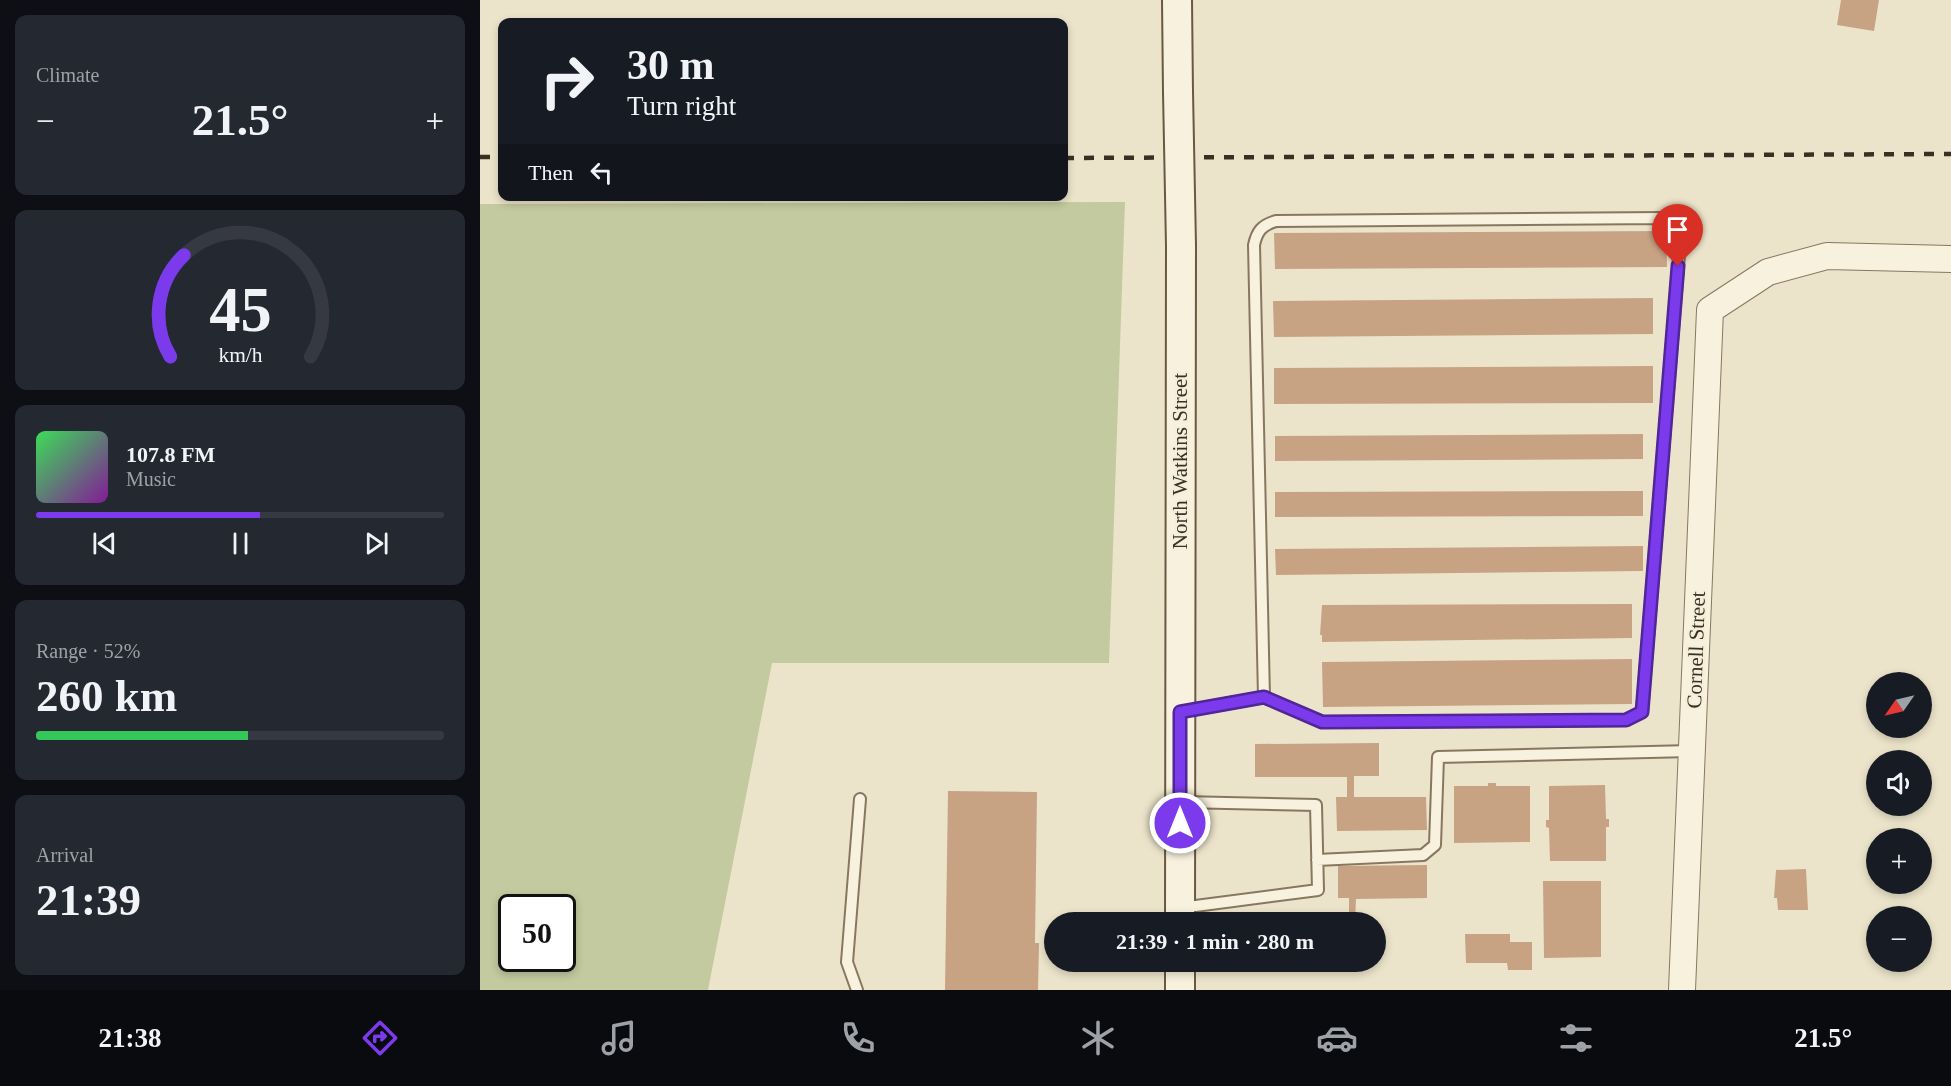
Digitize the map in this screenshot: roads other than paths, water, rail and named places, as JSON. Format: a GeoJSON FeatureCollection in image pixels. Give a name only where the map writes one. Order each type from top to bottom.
{"type":"FeatureCollection","features":[{"type":"Feature","properties":{"kind":"main road","name":"North Watkins Street"},"geometry":{"type":"LineString","coordinates":[[1177,0],[1181,246],[1180,912]]}},
{"type":"Feature","properties":{"kind":"main road"},"geometry":{"type":"LineString","coordinates":[[1180,972],[1180,990]]}},
{"type":"Feature","properties":{"kind":"street","name":"Cornell Street"},"geometry":{"type":"LineString","coordinates":[[1682,990],[1710,310],[1768,272],[1827,256],[1951,259]]}},
{"type":"Feature","properties":{"kind":"lane"},"geometry":{"type":"LineString","coordinates":[[1180,712],[1264,697],[1322,722],[1626,720],[1642,712],[1680,243],[1674,223],[1664,218],[1276,221],[1264,225],[1256,234],[1254,245],[1264,697]]}},
{"type":"Feature","properties":{"kind":"lane"},"geometry":{"type":"LineString","coordinates":[[1317,860],[1423,855],[1435,845],[1438,757],[1691,751]]}},
{"type":"Feature","properties":{"kind":"lane"},"geometry":{"type":"LineString","coordinates":[[857,990],[847,962],[860,799]]}},
{"type":"Feature","properties":{"kind":"lane"},"geometry":{"type":"LineString","coordinates":[[1180,802],[1316,806],[1318,890],[1197,912]]}},
{"type":"Feature","properties":{"kind":"railway"},"geometry":{"type":"LineString","coordinates":[[1068,158],[1951,154]]}},
{"type":"Feature","properties":{"kind":"railway"},"geometry":{"type":"LineString","coordinates":[[480,157],[498,157]]}}]}
